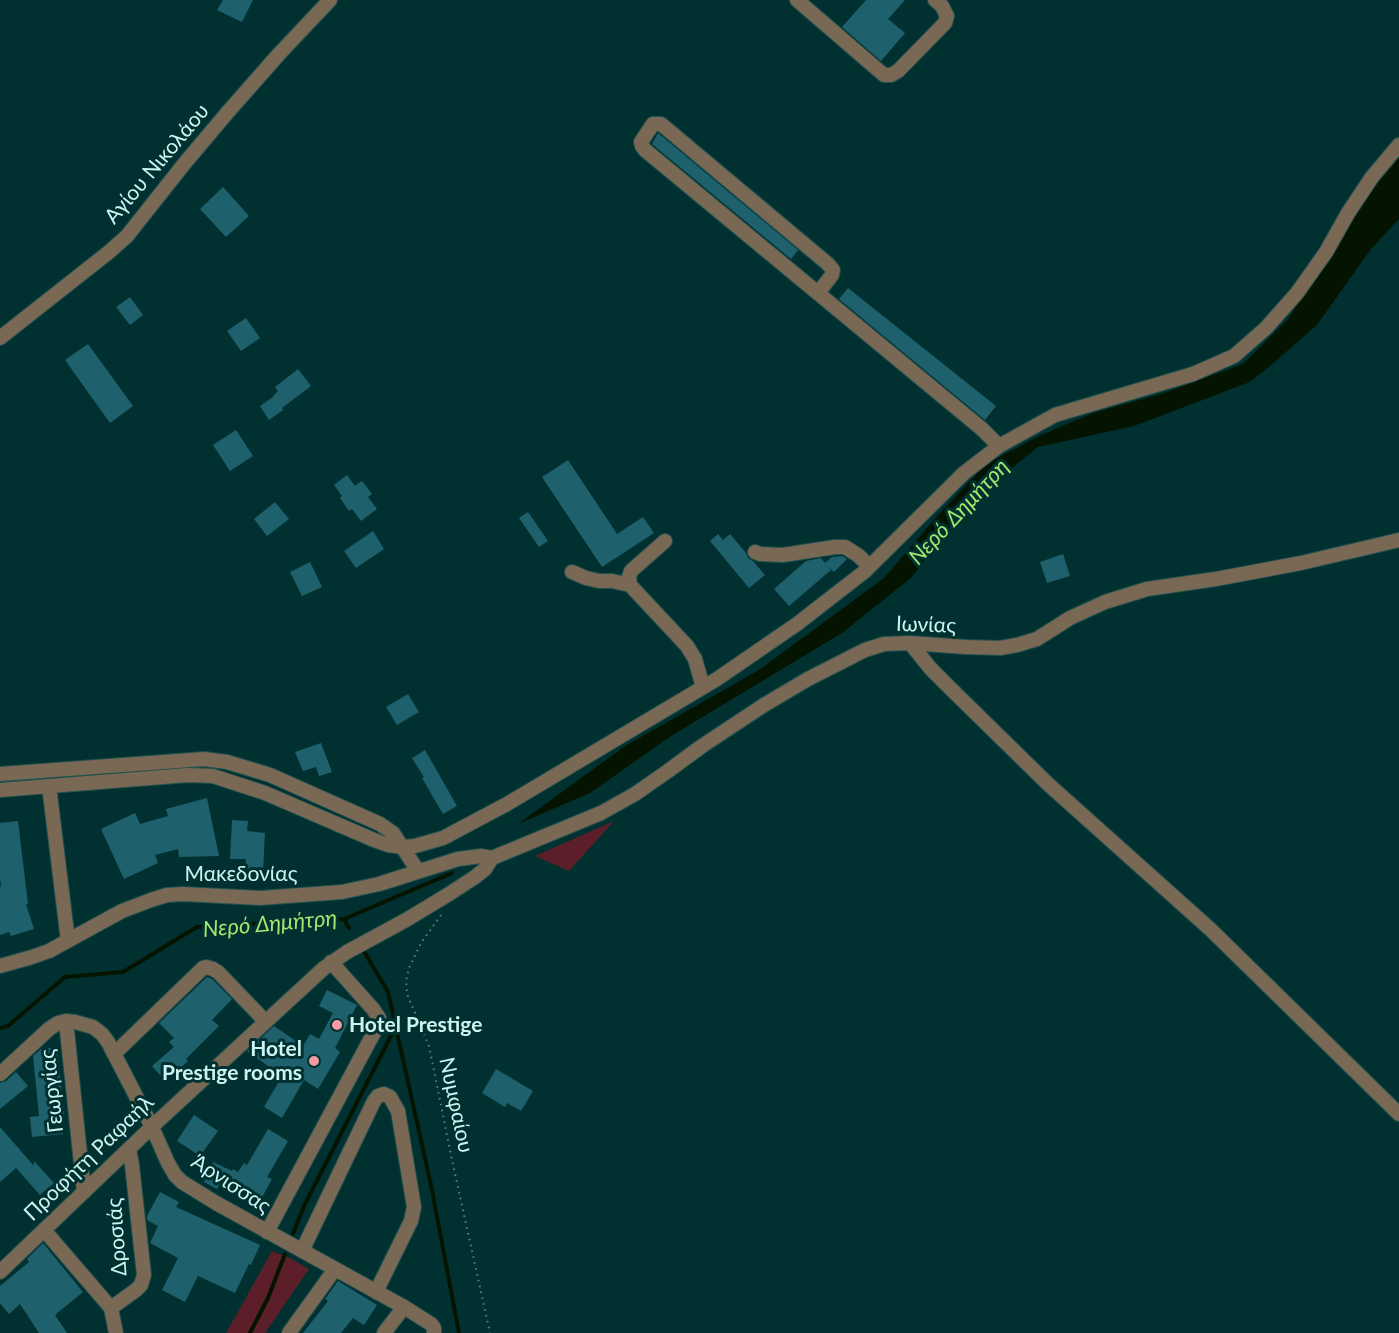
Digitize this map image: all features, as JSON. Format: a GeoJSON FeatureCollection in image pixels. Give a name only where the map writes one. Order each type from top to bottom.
{"type":"FeatureCollection","features":[{"type":"Feature","properties":{"kind":"street","name":"Αγίου Νικολάου"},"geometry":{"type":"LineString","coordinates":[[0,338],[127,236],[227,113],[330,0]]}},
{"type":"Feature","properties":{"kind":"street"},"geometry":{"type":"LineString","coordinates":[[797,0],[884,75],[891,75],[898,71],[945,23],[947,16],[942,6],[935,0]]}},
{"type":"Feature","properties":{"kind":"street"},"geometry":{"type":"LineString","coordinates":[[818,293],[832,275],[833,270],[828,264],[661,124],[653,124],[641,142],[645,150],[982,429],[999,446]]}},
{"type":"Feature","properties":{"kind":"street"},"geometry":{"type":"LineString","coordinates":[[0,790],[188,775],[213,776],[266,793],[388,845],[404,847],[443,838],[507,804],[703,687],[797,624],[869,566],[964,473],[999,446],[1055,415],[1193,374],[1234,356],[1266,328],[1297,293],[1326,252],[1372,177],[1399,145]]}},
{"type":"Feature","properties":{"kind":"street","name":"Ιωνίας"},"geometry":{"type":"LineString","coordinates":[[492,858],[601,813],[634,794],[764,705],[865,650],[884,644],[910,643],[1000,648],[1017,645],[1037,639],[1070,618],[1105,602],[1147,589],[1301,563],[1399,540]]}},
{"type":"Feature","properties":{"kind":"street"},"geometry":{"type":"LineString","coordinates":[[630,585],[631,572],[665,541]]}},
{"type":"Feature","properties":{"kind":"street"},"geometry":{"type":"LineString","coordinates":[[755,552],[783,555],[845,547],[869,566]]}},
{"type":"Feature","properties":{"kind":"street"},"geometry":{"type":"LineString","coordinates":[[572,572],[599,581],[630,585],[687,646],[703,687]]}},
{"type":"Feature","properties":{"kind":"street"},"geometry":{"type":"LineString","coordinates":[[910,643],[950,688],[1048,784],[1210,929],[1399,1114]]}},
{"type":"Feature","properties":{"kind":"street"},"geometry":{"type":"LineString","coordinates":[[0,774],[204,759],[227,762],[270,775],[366,817],[393,833],[418,871]]}},
{"type":"Feature","properties":{"kind":"street"},"geometry":{"type":"LineString","coordinates":[[49,786],[68,941]]}},
{"type":"Feature","properties":{"kind":"street","name":"Μακεδονίας"},"geometry":{"type":"LineString","coordinates":[[0,966],[32,957],[68,941],[122,911],[167,895],[260,898],[342,892],[379,884],[469,857],[492,858]]}},
{"type":"Feature","properties":{"kind":"street","name":"Προφήτη Ραφαήλ"},"geometry":{"type":"LineString","coordinates":[[0,1272],[152,1127],[331,962],[449,894],[475,877],[492,858]]}},
{"type":"Feature","properties":{"kind":"street"},"geometry":{"type":"LineString","coordinates":[[267,1232],[377,1027],[379,1018],[373,1009],[331,962]]}},
{"type":"Feature","properties":{"kind":"street"},"geometry":{"type":"LineString","coordinates":[[114,1054],[206,967],[218,972],[266,1022]]}},
{"type":"Feature","properties":{"kind":"street"},"geometry":{"type":"LineString","coordinates":[[0,1074],[54,1025],[66,1021]]}},
{"type":"Feature","properties":{"kind":"street","name":"Άρνισσας"},"geometry":{"type":"LineString","coordinates":[[66,1021],[83,1023],[97,1029],[106,1039],[168,1163],[182,1182],[267,1232],[404,1307],[430,1324],[434,1331]]}},
{"type":"Feature","properties":{"kind":"street","name":"Γεωργίας"},"geometry":{"type":"LineString","coordinates":[[66,1021],[84,1192]]}},
{"type":"Feature","properties":{"kind":"street"},"geometry":{"type":"LineString","coordinates":[[302,1251],[374,1101],[378,1096],[384,1094],[390,1097],[398,1111],[414,1207],[411,1221],[376,1292]]}},
{"type":"Feature","properties":{"kind":"street","name":"Δροσιάς"},"geometry":{"type":"LineString","coordinates":[[111,1308],[141,1285],[144,1275],[129,1149]]}},
{"type":"Feature","properties":{"kind":"street"},"geometry":{"type":"LineString","coordinates":[[44,1230],[111,1308],[116,1333]]}},
{"type":"Feature","properties":{"kind":"street"},"geometry":{"type":"LineString","coordinates":[[289,1333],[335,1269]]}},
{"type":"Feature","properties":{"kind":"street"},"geometry":{"type":"LineString","coordinates":[[384,1333],[404,1307]]}},
{"type":"Feature","properties":{"kind":"path","name":"Νυμφαίου"},"geometry":{"type":"LineString","coordinates":[[449,894],[444,911],[421,943],[409,968],[406,981],[412,1007],[429,1046],[490,1333]]}},
{"type":"Feature","properties":{"kind":"shaded area"},"geometry":{"type":"Polygon","coordinates":[[[614,821],[569,871],[535,856],[614,821]]]}},
{"type":"Feature","properties":{"kind":"shaded area"},"geometry":{"type":"Polygon","coordinates":[[[272,1251],[309,1269],[265,1333],[226,1333],[272,1251]]]}},
{"type":"Feature","properties":{"kind":"water"},"geometry":{"type":"Polygon","coordinates":[[[1399,156],[1399,219],[1371,249],[1317,325],[1250,382],[1134,426],[1038,447],[968,504],[911,578],[842,633],[671,736],[590,793],[518,824],[625,746],[759,670],[884,578],[986,464],[1041,435],[1093,413],[1164,393],[1243,364],[1289,318],[1360,205],[1399,156]]]}},
{"type":"Feature","properties":{"kind":"building"},"geometry":{"type":"Polygon","coordinates":[[[223,0],[253,0],[242,22],[217,10],[223,0]]]}},
{"type":"Feature","properties":{"kind":"building"},"geometry":{"type":"Polygon","coordinates":[[[866,0],[905,0],[888,19],[905,33],[881,61],[842,27],[866,0]]]}},
{"type":"Feature","properties":{"kind":"building"},"geometry":{"type":"Polygon","coordinates":[[[658,133],[798,250],[791,259],[652,144],[658,133]]]}},
{"type":"Feature","properties":{"kind":"building"},"geometry":{"type":"Polygon","coordinates":[[[223,187],[249,216],[226,237],[200,209],[223,187]]]}},
{"type":"Feature","properties":{"kind":"building"},"geometry":{"type":"Polygon","coordinates":[[[848,288],[996,406],[985,420],[839,299],[848,288]]]}},
{"type":"Feature","properties":{"kind":"building"},"geometry":{"type":"Polygon","coordinates":[[[130,297],[143,315],[130,325],[116,307],[130,297]]]}},
{"type":"Feature","properties":{"kind":"building"},"geometry":{"type":"Polygon","coordinates":[[[246,318],[260,338],[241,351],[227,331],[246,318]]]}},
{"type":"Feature","properties":{"kind":"building"},"geometry":{"type":"Polygon","coordinates":[[[88,344],[133,406],[110,423],[65,360],[88,344]]]}},
{"type":"Feature","properties":{"kind":"building"},"geometry":{"type":"Polygon","coordinates":[[[298,369],[311,386],[269,420],[260,406],[278,391],[275,387],[298,369]]]}},
{"type":"Feature","properties":{"kind":"building"},"geometry":{"type":"Polygon","coordinates":[[[236,430],[253,456],[230,471],[213,445],[236,430]]]}},
{"type":"Feature","properties":{"kind":"building"},"geometry":{"type":"Polygon","coordinates":[[[568,460],[617,534],[643,517],[654,533],[602,567],[542,477],[568,460]]]}},
{"type":"Feature","properties":{"kind":"building"},"geometry":{"type":"Polygon","coordinates":[[[347,475],[355,486],[362,481],[372,494],[368,497],[377,509],[361,521],[352,509],[349,511],[334,485],[347,475]]]}},
{"type":"Feature","properties":{"kind":"building"},"geometry":{"type":"Polygon","coordinates":[[[275,502],[289,519],[267,536],[254,519],[275,502]]]}},
{"type":"Feature","properties":{"kind":"building"},"geometry":{"type":"Polygon","coordinates":[[[528,512],[548,541],[539,547],[519,518],[528,512]]]}},
{"type":"Feature","properties":{"kind":"building"},"geometry":{"type":"Polygon","coordinates":[[[373,531],[384,549],[356,568],[344,551],[373,531]]]}},
{"type":"Feature","properties":{"kind":"building"},"geometry":{"type":"Polygon","coordinates":[[[718,534],[723,540],[730,534],[748,558],[765,575],[749,588],[710,541],[718,534]]]}},
{"type":"Feature","properties":{"kind":"building"},"geometry":{"type":"Polygon","coordinates":[[[1063,554],[1070,576],[1047,583],[1040,562],[1063,554]]]}},
{"type":"Feature","properties":{"kind":"building"},"geometry":{"type":"Polygon","coordinates":[[[842,556],[847,559],[834,572],[826,565],[831,570],[789,606],[774,589],[806,561],[821,558],[825,563],[832,557],[842,556]]]}},
{"type":"Feature","properties":{"kind":"building"},"geometry":{"type":"Polygon","coordinates":[[[310,562],[322,587],[302,596],[290,572],[310,562]]]}},
{"type":"Feature","properties":{"kind":"building"},"geometry":{"type":"Polygon","coordinates":[[[408,694],[419,712],[397,725],[386,707],[408,694]]]}},
{"type":"Feature","properties":{"kind":"building"},"geometry":{"type":"Polygon","coordinates":[[[321,743],[332,772],[319,776],[316,767],[303,771],[295,752],[321,743]]]}},
{"type":"Feature","properties":{"kind":"building"},"geometry":{"type":"Polygon","coordinates":[[[425,750],[457,806],[443,814],[412,758],[425,750]]]}},
{"type":"Feature","properties":{"kind":"building"},"geometry":{"type":"Polygon","coordinates":[[[207,798],[219,856],[179,857],[178,849],[155,855],[158,863],[124,879],[101,829],[135,813],[140,824],[168,816],[166,809],[207,798]]]}},
{"type":"Feature","properties":{"kind":"building"},"geometry":{"type":"Polygon","coordinates":[[[232,820],[248,821],[247,831],[265,833],[263,871],[245,870],[246,859],[230,859],[232,820]]]}},
{"type":"Feature","properties":{"kind":"building"},"geometry":{"type":"Polygon","coordinates":[[[18,821],[28,904],[26,904],[34,929],[11,936],[9,932],[0,935],[0,823],[18,821]]]}},
{"type":"Feature","properties":{"kind":"building"},"geometry":{"type":"Polygon","coordinates":[[[207,977],[212,979],[232,999],[212,1020],[219,1026],[166,1082],[152,1066],[174,1047],[169,1042],[174,1038],[159,1023],[207,977]]]}},
{"type":"Feature","properties":{"kind":"building"},"geometry":{"type":"Polygon","coordinates":[[[327,990],[357,1005],[335,1048],[340,1052],[318,1089],[304,1080],[282,1118],[264,1107],[282,1076],[247,1051],[274,1026],[303,1046],[310,1034],[319,1039],[333,1013],[319,1006],[327,990]]]}},
{"type":"Feature","properties":{"kind":"building"},"geometry":{"type":"Polygon","coordinates":[[[57,1047],[64,1114],[61,1114],[63,1134],[32,1137],[30,1117],[39,1116],[33,1056],[41,1049],[57,1047]]]}},
{"type":"Feature","properties":{"kind":"building"},"geometry":{"type":"Polygon","coordinates":[[[496,1069],[533,1091],[521,1111],[507,1103],[505,1107],[482,1093],[496,1069]]]}},
{"type":"Feature","properties":{"kind":"building"},"geometry":{"type":"Polygon","coordinates":[[[16,1072],[28,1086],[0,1109],[0,1083],[16,1072]]]}},
{"type":"Feature","properties":{"kind":"building"},"geometry":{"type":"Polygon","coordinates":[[[194,1115],[218,1131],[200,1156],[177,1141],[194,1115]]]}},
{"type":"Feature","properties":{"kind":"building"},"geometry":{"type":"Polygon","coordinates":[[[0,1127],[34,1166],[34,1161],[54,1183],[40,1195],[16,1168],[0,1182],[0,1127]]]}},
{"type":"Feature","properties":{"kind":"building"},"geometry":{"type":"Polygon","coordinates":[[[268,1129],[288,1141],[267,1177],[272,1179],[260,1201],[222,1180],[217,1189],[204,1182],[213,1162],[238,1172],[244,1163],[247,1165],[268,1129]]]}},
{"type":"Feature","properties":{"kind":"building"},"geometry":{"type":"Polygon","coordinates":[[[160,1192],[179,1202],[176,1207],[260,1245],[235,1293],[198,1276],[185,1302],[162,1290],[178,1258],[150,1243],[158,1226],[147,1220],[147,1216],[160,1192]]]}},
{"type":"Feature","properties":{"kind":"building"},"geometry":{"type":"Polygon","coordinates":[[[43,1243],[83,1292],[55,1315],[67,1333],[39,1333],[20,1304],[9,1314],[0,1303],[0,1286],[29,1262],[27,1259],[43,1243]]]}},
{"type":"Feature","properties":{"kind":"building"},"geometry":{"type":"Polygon","coordinates":[[[338,1281],[377,1305],[364,1325],[353,1318],[341,1333],[303,1333],[328,1301],[325,1299],[338,1281]]]}},
{"type":"Feature","properties":{"kind":"waterway","name":"Νερό Δημήτρη"},"geometry":{"type":"LineString","coordinates":[[0,1028],[8,1026],[65,977],[123,972],[197,927],[344,919],[452,873]]}},
{"type":"Feature","properties":{"kind":"waterway"},"geometry":{"type":"LineString","coordinates":[[344,919],[349,928]]}},
{"type":"Feature","properties":{"kind":"waterway"},"geometry":{"type":"LineString","coordinates":[[362,948],[388,992],[431,1185],[459,1333]]}},
{"type":"Feature","properties":{"kind":"waterway"},"geometry":{"type":"LineString","coordinates":[[293,1234],[304,1206],[395,1028]]}},
{"type":"Feature","properties":{"kind":"waterway"},"geometry":{"type":"LineString","coordinates":[[250,1333],[268,1298],[285,1254]]}},
{"type":"Feature","properties":{"kind":"place","name":"Hotel Prestige"},"geometry":{"type":"Point","coordinates":[337,1025]}},
{"type":"Feature","properties":{"kind":"place","name":"Hotel Prestige rooms"},"geometry":{"type":"Point","coordinates":[314,1061]}}]}
